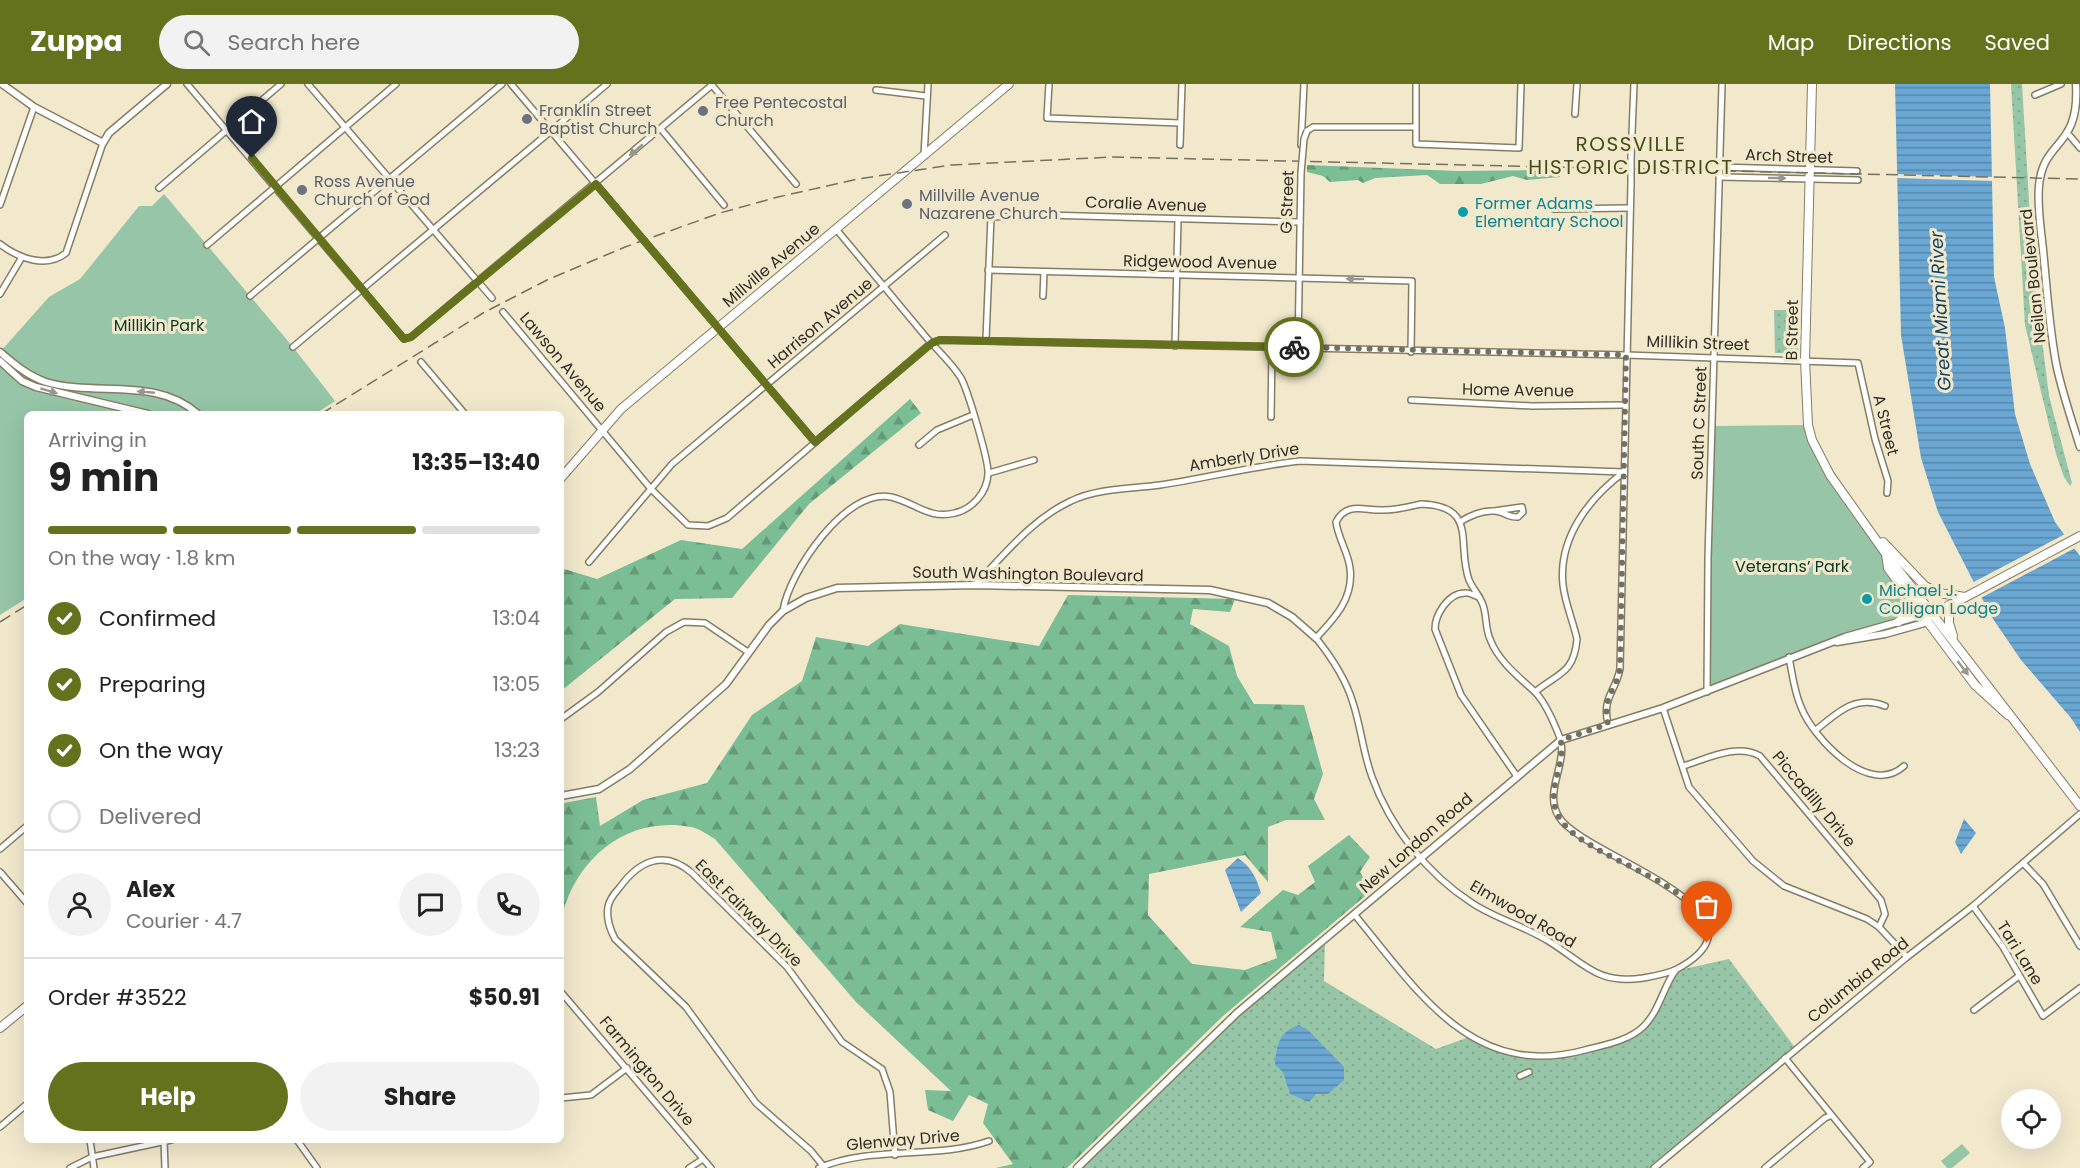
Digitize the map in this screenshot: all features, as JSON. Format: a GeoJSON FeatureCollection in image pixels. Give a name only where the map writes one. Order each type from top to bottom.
{"type":"FeatureCollection","features":[{"type":"Feature","properties":{"kind":"main road","name":"Millville Avenue"},"geometry":{"type":"LineString","coordinates":[[564,474],[621,409],[1009,84]]}},
{"type":"Feature","properties":{"kind":"main road","name":"B Street"},"geometry":{"type":"LineString","coordinates":[[1812,84],[1805,360],[1806,401],[1812,440],[1830,476],[1886,554],[2012,718]]}},
{"type":"Feature","properties":{"kind":"main road"},"geometry":{"type":"LineString","coordinates":[[1870,531],[1916,579],[1943,594],[1965,597]]}},
{"type":"Feature","properties":{"kind":"main road"},"geometry":{"type":"LineString","coordinates":[[1925,618],[2080,536]]}},
{"type":"Feature","properties":{"kind":"main road","name":"B Street"},"geometry":{"type":"LineString","coordinates":[[1886,554],[1888,568],[1975,685],[2012,718]]}},
{"type":"Feature","properties":{"kind":"main road"},"geometry":{"type":"LineString","coordinates":[[1898,622],[1908,612],[1913,602]]}},
{"type":"Feature","properties":{"kind":"main road"},"geometry":{"type":"LineString","coordinates":[[1949,606],[1949,623],[1956,645]]}},
{"type":"Feature","properties":{"kind":"main road"},"geometry":{"type":"LineString","coordinates":[[2012,718],[2080,806]]}},
{"type":"Feature","properties":{"kind":"main road"},"geometry":{"type":"LineString","coordinates":[[0,1028],[24,1008]]}},
{"type":"Feature","properties":{"kind":"street"},"geometry":{"type":"LineString","coordinates":[[2,84],[34,107],[103,143]]}},
{"type":"Feature","properties":{"kind":"street"},"geometry":{"type":"LineString","coordinates":[[0,244],[22,257],[52,261],[66,253],[103,143],[109,133],[167,84]]}},
{"type":"Feature","properties":{"kind":"street"},"geometry":{"type":"LineString","coordinates":[[187,84],[404,339],[411,337],[478,282],[712,85],[796,184]]}},
{"type":"Feature","properties":{"kind":"street"},"geometry":{"type":"LineString","coordinates":[[159,188],[281,84]]}},
{"type":"Feature","properties":{"kind":"street"},"geometry":{"type":"LineString","coordinates":[[308,84],[492,298]]}},
{"type":"Feature","properties":{"kind":"street"},"geometry":{"type":"LineString","coordinates":[[207,245],[396,84]]}},
{"type":"Feature","properties":{"kind":"street"},"geometry":{"type":"LineString","coordinates":[[250,296],[502,84]]}},
{"type":"Feature","properties":{"kind":"street"},"geometry":{"type":"LineString","coordinates":[[511,84],[815,442]]}},
{"type":"Feature","properties":{"kind":"street"},"geometry":{"type":"LineString","coordinates":[[293,347],[607,84]]}},
{"type":"Feature","properties":{"kind":"street"},"geometry":{"type":"LineString","coordinates":[[924,156],[928,84]]}},
{"type":"Feature","properties":{"kind":"street"},"geometry":{"type":"LineString","coordinates":[[1049,84],[1047,117],[1180,123]]}},
{"type":"Feature","properties":{"kind":"street"},"geometry":{"type":"LineString","coordinates":[[1180,145],[1182,84]]}},
{"type":"Feature","properties":{"kind":"street","name":"G Street"},"geometry":{"type":"LineString","coordinates":[[1301,151],[1304,84]]}},
{"type":"Feature","properties":{"kind":"street"},"geometry":{"type":"LineString","coordinates":[[1416,84],[1416,144],[1519,148],[1521,84]]}},
{"type":"Feature","properties":{"kind":"street"},"geometry":{"type":"LineString","coordinates":[[1575,114],[1577,84]]}},
{"type":"Feature","properties":{"kind":"street"},"geometry":{"type":"LineString","coordinates":[[1608,724],[1605,703],[1616,685],[1620,669],[1634,84]]}},
{"type":"Feature","properties":{"kind":"street","name":"South C Street"},"geometry":{"type":"LineString","coordinates":[[1707,692],[1708,558],[1722,84]]}},
{"type":"Feature","properties":{"kind":"street"},"geometry":{"type":"LineString","coordinates":[[2035,95],[2061,84]]}},
{"type":"Feature","properties":{"kind":"street"},"geometry":{"type":"LineString","coordinates":[[2076,84],[2079,113],[2070,136],[2080,148]]}},
{"type":"Feature","properties":{"kind":"street"},"geometry":{"type":"LineString","coordinates":[[876,90],[926,96]]}},
{"type":"Feature","properties":{"kind":"street"},"geometry":{"type":"LineString","coordinates":[[0,205],[34,107]]}},
{"type":"Feature","properties":{"kind":"street","name":"G Street"},"geometry":{"type":"LineString","coordinates":[[1298,347],[1301,173],[1304,139],[1307,131],[1313,127],[1416,127]]}},
{"type":"Feature","properties":{"kind":"street"},"geometry":{"type":"LineString","coordinates":[[661,129],[724,205]]}},
{"type":"Feature","properties":{"kind":"street","name":"Neilan Boulevard"},"geometry":{"type":"LineString","coordinates":[[2070,136],[2047,160],[2041,174],[2038,196],[2057,368],[2080,447]]}},
{"type":"Feature","properties":{"kind":"street","name":"Arch Street"},"geometry":{"type":"LineString","coordinates":[[1720,167],[1858,180]]}},
{"type":"Feature","properties":{"kind":"street","name":"Arch Street"},"geometry":{"type":"LineString","coordinates":[[1719,177],[1810,175],[1857,171]]}},
{"type":"Feature","properties":{"kind":"street"},"geometry":{"type":"LineString","coordinates":[[1554,209],[1630,208]]}},
{"type":"Feature","properties":{"kind":"street","name":"Coralie Avenue"},"geometry":{"type":"LineString","coordinates":[[988,270],[991,217],[1045,215],[1300,222]]}},
{"type":"Feature","properties":{"kind":"street"},"geometry":{"type":"LineString","coordinates":[[1175,346],[1178,219]]}},
{"type":"Feature","properties":{"kind":"street"},"geometry":{"type":"LineString","coordinates":[[783,611],[785,595],[805,559],[823,535],[861,503],[876,498],[892,497],[922,512],[954,514],[970,507],[977,500],[989,473],[961,378],[836,229]]}},
{"type":"Feature","properties":{"kind":"street","name":"Harrison Avenue"},"geometry":{"type":"LineString","coordinates":[[589,562],[672,464],[945,235]]}},
{"type":"Feature","properties":{"kind":"street"},"geometry":{"type":"LineString","coordinates":[[0,294],[22,257]]}},
{"type":"Feature","properties":{"kind":"street"},"geometry":{"type":"LineString","coordinates":[[986,339],[988,270]]}},
{"type":"Feature","properties":{"kind":"street","name":"Ridgewood Avenue"},"geometry":{"type":"LineString","coordinates":[[988,270],[1412,281],[1411,352]]}},
{"type":"Feature","properties":{"kind":"street"},"geometry":{"type":"LineString","coordinates":[[1043,296],[1044,272]]}},
{"type":"Feature","properties":{"kind":"street","name":"Lawson Avenue"},"geometry":{"type":"LineString","coordinates":[[503,312],[602,430]]}},
{"type":"Feature","properties":{"kind":"street","name":"Millikin Street"},"geometry":{"type":"LineString","coordinates":[[932,343],[940,340],[986,339],[1411,352],[1715,357],[1858,363]]}},
{"type":"Feature","properties":{"kind":"street"},"geometry":{"type":"LineString","coordinates":[[602,430],[651,489],[688,525],[708,526],[728,518],[932,343]]}},
{"type":"Feature","properties":{"kind":"street"},"geometry":{"type":"LineString","coordinates":[[1271,417],[1272,348]]}},
{"type":"Feature","properties":{"kind":"street"},"geometry":{"type":"LineString","coordinates":[[0,352],[28,374],[49,383],[153,392],[184,403],[194,411]]}},
{"type":"Feature","properties":{"kind":"street"},"geometry":{"type":"LineString","coordinates":[[0,362],[22,381],[36,387],[136,411]]}},
{"type":"Feature","properties":{"kind":"street"},"geometry":{"type":"LineString","coordinates":[[421,362],[462,411]]}},
{"type":"Feature","properties":{"kind":"street","name":"A Street"},"geometry":{"type":"LineString","coordinates":[[1858,363],[1875,440],[1888,481],[1887,493]]}},
{"type":"Feature","properties":{"kind":"street","name":"Home Avenue"},"geometry":{"type":"LineString","coordinates":[[1411,400],[1532,406],[1625,405]]}},
{"type":"Feature","properties":{"kind":"street"},"geometry":{"type":"LineString","coordinates":[[919,445],[937,430],[973,415]]}},
{"type":"Feature","properties":{"kind":"street","name":"Neilan Boulevard"},"geometry":{"type":"LineString","coordinates":[[2073,423],[2080,433]]}},
{"type":"Feature","properties":{"kind":"street"},"geometry":{"type":"LineString","coordinates":[[989,473],[1034,460]]}},
{"type":"Feature","properties":{"kind":"street","name":"Amberly Drive"},"geometry":{"type":"LineString","coordinates":[[975,585],[1034,524],[1071,501],[1089,495],[1167,484],[1247,467],[1300,461],[1624,472]]}},
{"type":"Feature","properties":{"kind":"street"},"geometry":{"type":"LineString","coordinates":[[1535,692],[1561,675],[1571,662],[1577,648],[1577,639],[1563,586],[1563,570],[1569,541],[1589,504],[1624,472]]}},
{"type":"Feature","properties":{"kind":"street"},"geometry":{"type":"LineString","coordinates":[[1316,638],[1335,618],[1348,596],[1350,568],[1336,522],[1341,514],[1353,508],[1380,510],[1431,505],[1446,509],[1460,522],[1465,534],[1470,581],[1479,597],[1494,650],[1524,684],[1535,692],[1561,740],[1561,761],[1554,790],[1558,816],[1583,839],[1665,883],[1686,897],[1708,925],[1707,943],[1699,954],[1674,971],[1663,988],[1652,1017],[1636,1033],[1575,1052],[1534,1057],[1515,1055],[1485,1046],[1444,1019],[1354,914]]}},
{"type":"Feature","properties":{"kind":"street"},"geometry":{"type":"LineString","coordinates":[[1460,522],[1467,517],[1494,511]]}},
{"type":"Feature","properties":{"kind":"street"},"geometry":{"type":"LineString","coordinates":[[1470,581],[1464,592],[1440,610],[1435,620],[1435,629],[1461,695],[1516,775]]}},
{"type":"Feature","properties":{"kind":"street","name":"South Washington Boulevard"},"geometry":{"type":"LineString","coordinates":[[564,795],[599,789],[630,769],[726,684],[748,652],[783,611],[807,597],[837,588],[975,585],[1224,592],[1261,601],[1281,609],[1316,638],[1333,660],[1353,703],[1366,760],[1382,800],[1402,835],[1421,857]]}},
{"type":"Feature","properties":{"kind":"street"},"geometry":{"type":"LineString","coordinates":[[1464,592],[1479,597]]}},
{"type":"Feature","properties":{"kind":"street","name":"New London Road"},"geometry":{"type":"LineString","coordinates":[[1836,642],[1845,637],[1898,622],[1925,618]]}},
{"type":"Feature","properties":{"kind":"street","name":"New London Road"},"geometry":{"type":"LineString","coordinates":[[1077,1168],[1237,1013],[1516,775],[1561,740],[1707,692],[1789,657],[1836,642],[1885,634],[1925,618]]}},
{"type":"Feature","properties":{"kind":"street"},"geometry":{"type":"LineString","coordinates":[[564,717],[598,692],[666,632],[684,622],[705,623],[748,652]]}},
{"type":"Feature","properties":{"kind":"street"},"geometry":{"type":"LineString","coordinates":[[1789,657],[1801,708],[1835,753],[1863,773],[1887,775],[1897,772],[1904,766]]}},
{"type":"Feature","properties":{"kind":"street"},"geometry":{"type":"LineString","coordinates":[[1816,730],[1851,704],[1873,701],[1885,706]]}},
{"type":"Feature","properties":{"kind":"street"},"geometry":{"type":"LineString","coordinates":[[1663,708],[1689,787],[1740,848],[1769,876],[1784,886],[1867,919],[1879,927],[1906,957]]}},
{"type":"Feature","properties":{"kind":"street","name":"Piccadilly Drive"},"geometry":{"type":"LineString","coordinates":[[1683,766],[1735,750],[1751,751],[1760,756],[1881,900],[1885,914],[1879,927]]}},
{"type":"Feature","properties":{"kind":"street","name":"Columbia Road"},"geometry":{"type":"LineString","coordinates":[[1654,1168],[1906,957],[1973,906],[2080,814]]}},
{"type":"Feature","properties":{"kind":"street"},"geometry":{"type":"LineString","coordinates":[[0,849],[24,829]]}},
{"type":"Feature","properties":{"kind":"street","name":"Elmwood Road"},"geometry":{"type":"LineString","coordinates":[[1421,857],[1438,876],[1473,904],[1549,941],[1594,973],[1618,981],[1674,971]]}},
{"type":"Feature","properties":{"kind":"street","name":"East Fairway Drive"},"geometry":{"type":"LineString","coordinates":[[823,1167],[811,1151],[756,1103],[686,1007],[615,939],[610,929],[608,906],[632,871],[652,861],[663,860],[685,867],[777,956],[842,1042],[882,1069],[890,1092],[895,1155]]}},
{"type":"Feature","properties":{"kind":"street"},"geometry":{"type":"LineString","coordinates":[[2023,863],[2043,884],[2080,946]]}},
{"type":"Feature","properties":{"kind":"street"},"geometry":{"type":"LineString","coordinates":[[0,872],[24,900]]}},
{"type":"Feature","properties":{"kind":"street","name":"Tari Lane"},"geometry":{"type":"LineString","coordinates":[[1973,906],[2003,947],[2043,1016],[2080,988]]}},
{"type":"Feature","properties":{"kind":"street"},"geometry":{"type":"LineString","coordinates":[[1655,976],[1663,988]]}},
{"type":"Feature","properties":{"kind":"street"},"geometry":{"type":"LineString","coordinates":[[1974,1010],[2019,976]]}},
{"type":"Feature","properties":{"kind":"street","name":"Farmington Drive"},"geometry":{"type":"LineString","coordinates":[[564,995],[711,1168]]}},
{"type":"Feature","properties":{"kind":"street"},"geometry":{"type":"LineString","coordinates":[[1785,1058],[1830,1116],[1835,1118],[1870,1162],[1863,1168]]}},
{"type":"Feature","properties":{"kind":"street"},"geometry":{"type":"LineString","coordinates":[[564,1098],[591,1095],[627,1068]]}},
{"type":"Feature","properties":{"kind":"street"},"geometry":{"type":"LineString","coordinates":[[1520,1076],[1528,1072]]}},
{"type":"Feature","properties":{"kind":"street"},"geometry":{"type":"LineString","coordinates":[[0,1127],[24,1107]]}},
{"type":"Feature","properties":{"kind":"street"},"geometry":{"type":"LineString","coordinates":[[1765,1168],[1830,1116]]}},
{"type":"Feature","properties":{"kind":"street","name":"Glenway Drive"},"geometry":{"type":"LineString","coordinates":[[823,1167],[842,1159],[950,1152],[989,1141]]}},
{"type":"Feature","properties":{"kind":"street"},"geometry":{"type":"LineString","coordinates":[[90,1143],[94,1168]]}},
{"type":"Feature","properties":{"kind":"street"},"geometry":{"type":"LineString","coordinates":[[70,1168],[92,1157],[151,1143]]}},
{"type":"Feature","properties":{"kind":"street"},"geometry":{"type":"LineString","coordinates":[[164,1143],[165,1168]]}},
{"type":"Feature","properties":{"kind":"street"},"geometry":{"type":"LineString","coordinates":[[299,1143],[317,1168]]}},
{"type":"Feature","properties":{"kind":"street"},"geometry":{"type":"LineString","coordinates":[[689,1168],[703,1159]]}},
{"type":"Feature","properties":{"kind":"green space"},"geometry":{"type":"Polygon","coordinates":[[[2011,84],[2022,84],[2033,268],[2049,396],[2072,483],[2070,486],[2064,477],[2056,454],[2025,325],[2011,84]]]}},
{"type":"Feature","properties":{"kind":"green space"},"geometry":{"type":"Polygon","coordinates":[[[1307,165],[1458,171],[1560,170],[1560,177],[1527,180],[1513,176],[1481,184],[1440,184],[1427,175],[1375,178],[1363,183],[1358,180],[1330,182],[1323,176],[1307,172],[1307,165]]]}},
{"type":"Feature","properties":{"kind":"green space","name":"Millikin Park"},"geometry":{"type":"Polygon","coordinates":[[[164,194],[293,347],[335,401],[320,411],[24,411],[24,600],[0,615],[0,352],[49,297],[80,279],[139,206],[152,206],[164,194]]]}},
{"type":"Feature","properties":{"kind":"green space"},"geometry":{"type":"Polygon","coordinates":[[[1774,310],[1798,310],[1798,353],[1775,353],[1774,310]]]}},
{"type":"Feature","properties":{"kind":"green space"},"geometry":{"type":"Polygon","coordinates":[[[910,399],[921,413],[809,504],[732,598],[675,599],[564,689],[564,569],[597,579],[681,540],[742,549],[910,399]]]}},
{"type":"Feature","properties":{"kind":"green space","name":"Veterans’ Park"},"geometry":{"type":"Polygon","coordinates":[[[1808,425],[1845,497],[1913,602],[1904,617],[1845,637],[1707,692],[1713,426],[1808,425]]]}},
{"type":"Feature","properties":{"kind":"green space"},"geometry":{"type":"Polygon","coordinates":[[[1068,595],[1235,599],[1230,612],[1193,609],[1190,624],[1229,646],[1237,676],[1254,704],[1304,705],[1323,774],[1314,799],[1325,820],[1286,820],[1268,827],[1268,882],[1245,855],[1149,874],[1148,915],[1192,964],[1245,970],[1277,958],[1271,932],[1240,927],[1283,890],[1298,895],[1315,882],[1308,866],[1349,835],[1370,857],[1360,872],[1371,891],[1223,1016],[1067,1168],[996,1168],[1013,1164],[983,1123],[988,1104],[969,1095],[953,1121],[928,1110],[925,1090],[951,1091],[856,1002],[715,839],[697,829],[670,825],[650,827],[613,842],[585,868],[573,886],[564,913],[564,803],[596,797],[600,826],[643,800],[707,783],[752,715],[802,681],[816,637],[868,646],[900,624],[1039,646],[1068,595]]]}},
{"type":"Feature","properties":{"kind":"green space"},"geometry":{"type":"Polygon","coordinates":[[[1325,939],[1324,981],[1436,1049],[1469,1037],[1515,1055],[1575,1052],[1636,1033],[1644,1026],[1675,971],[1729,959],[1796,1049],[1654,1168],[1077,1168],[1201,1047],[1325,939]]]}},
{"type":"Feature","properties":{"kind":"green space"},"geometry":{"type":"Polygon","coordinates":[[[1962,1144],[1970,1153],[1952,1168],[1947,1168],[1941,1161],[1962,1144]]]}},
{"type":"Feature","properties":{"kind":"water","name":"Great Miami River"},"geometry":{"type":"Polygon","coordinates":[[[1895,84],[1990,84],[1994,277],[2005,328],[2015,414],[2030,464],[2055,522],[2080,556],[2080,732],[2071,718],[2021,660],[1991,616],[1938,512],[1921,458],[1901,335],[1895,84]]]}},
{"type":"Feature","properties":{"kind":"water"},"geometry":{"type":"Polygon","coordinates":[[[1964,819],[1976,833],[1961,854],[1955,842],[1964,819]]]}},
{"type":"Feature","properties":{"kind":"water"},"geometry":{"type":"Polygon","coordinates":[[[1238,858],[1253,873],[1261,893],[1241,912],[1225,870],[1238,858]]]}},
{"type":"Feature","properties":{"kind":"water"},"geometry":{"type":"Polygon","coordinates":[[[1299,1025],[1309,1031],[1344,1067],[1344,1080],[1328,1094],[1316,1094],[1309,1102],[1290,1094],[1283,1072],[1275,1065],[1280,1040],[1287,1031],[1299,1025]]]}},
{"type":"Feature","properties":{"kind":"pier"},"geometry":{"type":"Polygon","coordinates":[[[1894,174],[1995,177],[1995,181],[1894,178],[1894,174]]]}},
{"type":"Feature","properties":{"kind":"pier"},"geometry":{"type":"Polygon","coordinates":[[[2067,533],[2077,547],[1979,599],[1970,584],[2067,533]]]}},
{"type":"Feature","properties":{"kind":"railway"},"geometry":{"type":"LineString","coordinates":[[326,411],[483,313],[547,280],[625,247],[720,213],[778,197],[858,179],[951,165],[1113,157],[2080,179]]}},
{"type":"Feature","properties":{"kind":"railway"},"geometry":{"type":"LineString","coordinates":[[0,622],[24,607]]}},
{"type":"Feature","properties":{"kind":"way so far"},"geometry":{"type":"LineString","coordinates":[[1294,347],[1416,352],[1626,355],[1619,678],[1605,703],[1608,724],[1569,735],[1561,740],[1561,761],[1554,790],[1555,805],[1558,816],[1567,827],[1583,839],[1665,883],[1686,897],[1699,910],[1708,925],[1707,943]]}},
{"type":"Feature","properties":{"kind":"place","name":"Free Pentecostal Church"},"geometry":{"type":"Point","coordinates":[703,111]}},
{"type":"Feature","properties":{"kind":"place","name":"Franklin Street Baptist Church"},"geometry":{"type":"Point","coordinates":[527,119]}},
{"type":"Feature","properties":{"kind":"place","name":"Ross Avenue Church of God"},"geometry":{"type":"Point","coordinates":[302,190]}},
{"type":"Feature","properties":{"kind":"place","name":"Millville Avenue Nazarene Church"},"geometry":{"type":"Point","coordinates":[907,204]}},
{"type":"Feature","properties":{"kind":"place","name":"Former Adams Elementary School"},"geometry":{"type":"Point","coordinates":[1463,212]}},
{"type":"Feature","properties":{"kind":"place","name":"Michael J. Colligan Lodge"},"geometry":{"type":"Point","coordinates":[1867,599]}},
{"type":"Feature","properties":{"kind":"district","name":"ROSSVILLE HISTORIC DISTRICT"},"geometry":{"type":"Point","coordinates":[1631,156]}},
{"type":"Feature","properties":{"kind":"route"},"geometry":{"type":"LineString","coordinates":[[252,158],[404,339],[411,337],[596,184],[815,442],[932,343],[940,340],[986,339],[1175,346],[1294,347]]}}]}
